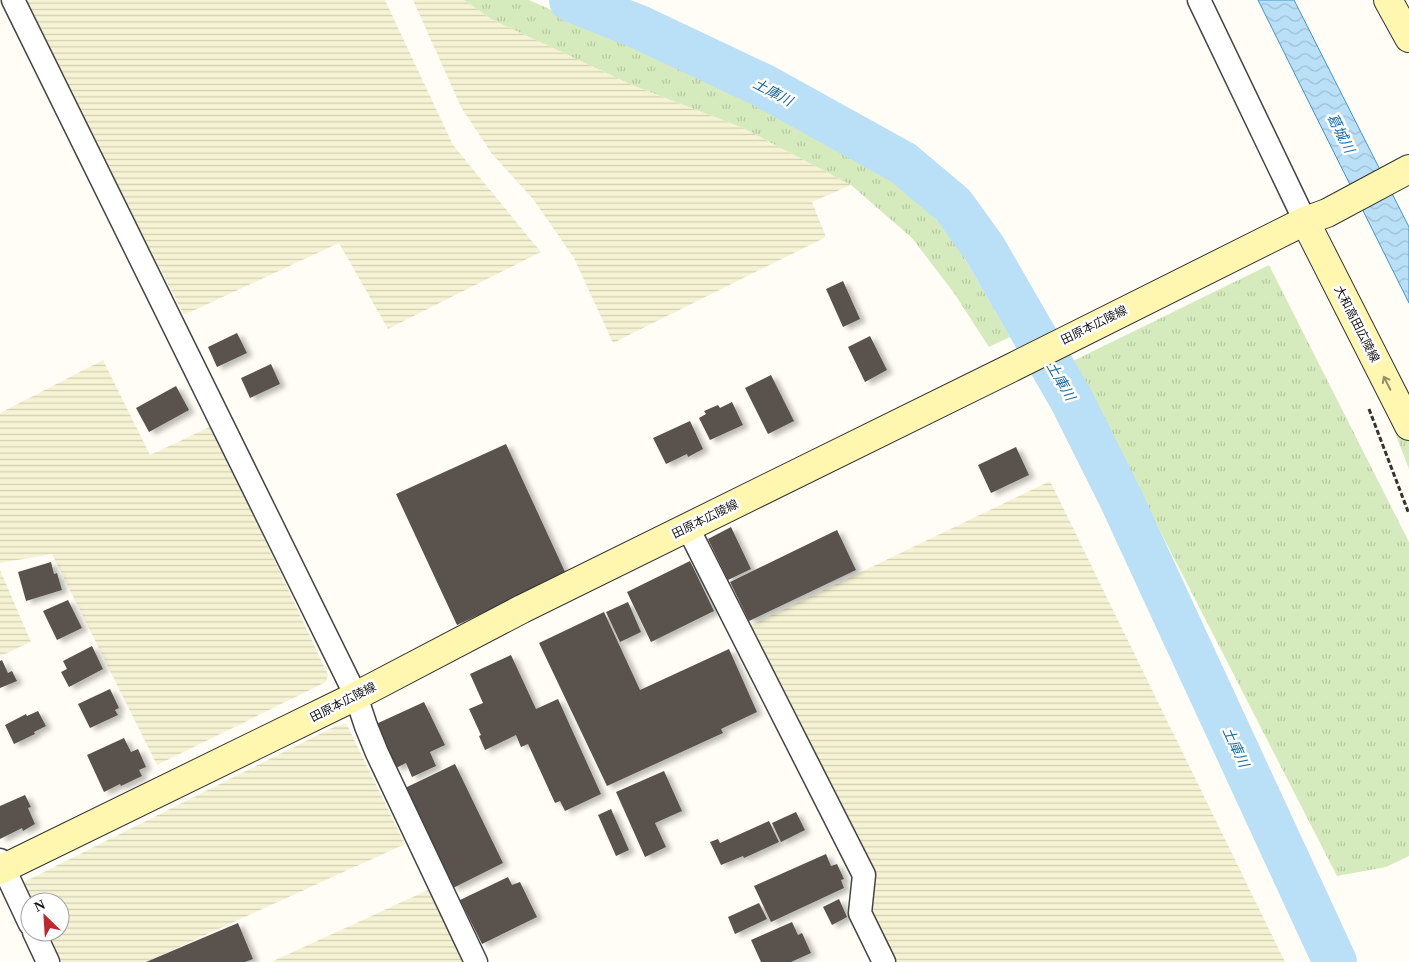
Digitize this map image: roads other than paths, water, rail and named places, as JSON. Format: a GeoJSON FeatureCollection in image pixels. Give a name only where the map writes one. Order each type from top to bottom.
{"type":"FeatureCollection","features":[{"type":"Feature","properties":{"kind":"main road"},"geometry":{"type":"LineString","coordinates":[[1388,0],[1409,38]]}},
{"type":"Feature","properties":{"kind":"main road","name":"田原本広陵線"},"geometry":{"type":"LineString","coordinates":[[1,866],[356,696],[522,609],[1316,217],[1409,169]]}},
{"type":"Feature","properties":{"kind":"main road","name":"大和高田広陵線"},"geometry":{"type":"LineString","coordinates":[[1316,217],[1409,426]]}},
{"type":"Feature","properties":{"kind":"street"},"geometry":{"type":"LineString","coordinates":[[13,0],[356,696],[377,754],[476,962]]}},
{"type":"Feature","properties":{"kind":"street"},"geometry":{"type":"LineString","coordinates":[[1199,0],[1316,217]]}},
{"type":"Feature","properties":{"kind":"street"},"geometry":{"type":"LineString","coordinates":[[688,528],[864,874],[860,913],[884,962]]}},
{"type":"Feature","properties":{"kind":"street"},"geometry":{"type":"LineString","coordinates":[[1,866],[20,904]]}},
{"type":"Feature","properties":{"kind":"street"},"geometry":{"type":"LineString","coordinates":[[39,942],[48,962]]}},
{"type":"Feature","properties":{"kind":"water","name":"葛城川"},"geometry":{"type":"Polygon","coordinates":[[[1258,0],[1294,0],[1409,227],[1409,303],[1258,0]]]}},
{"type":"Feature","properties":{"kind":"waterway","name":"土庫川"},"geometry":{"type":"LineString","coordinates":[[571,0],[639,27],[764,86],[903,163],[953,205],[984,248],[1071,399],[1121,499],[1335,962]]}}]}
